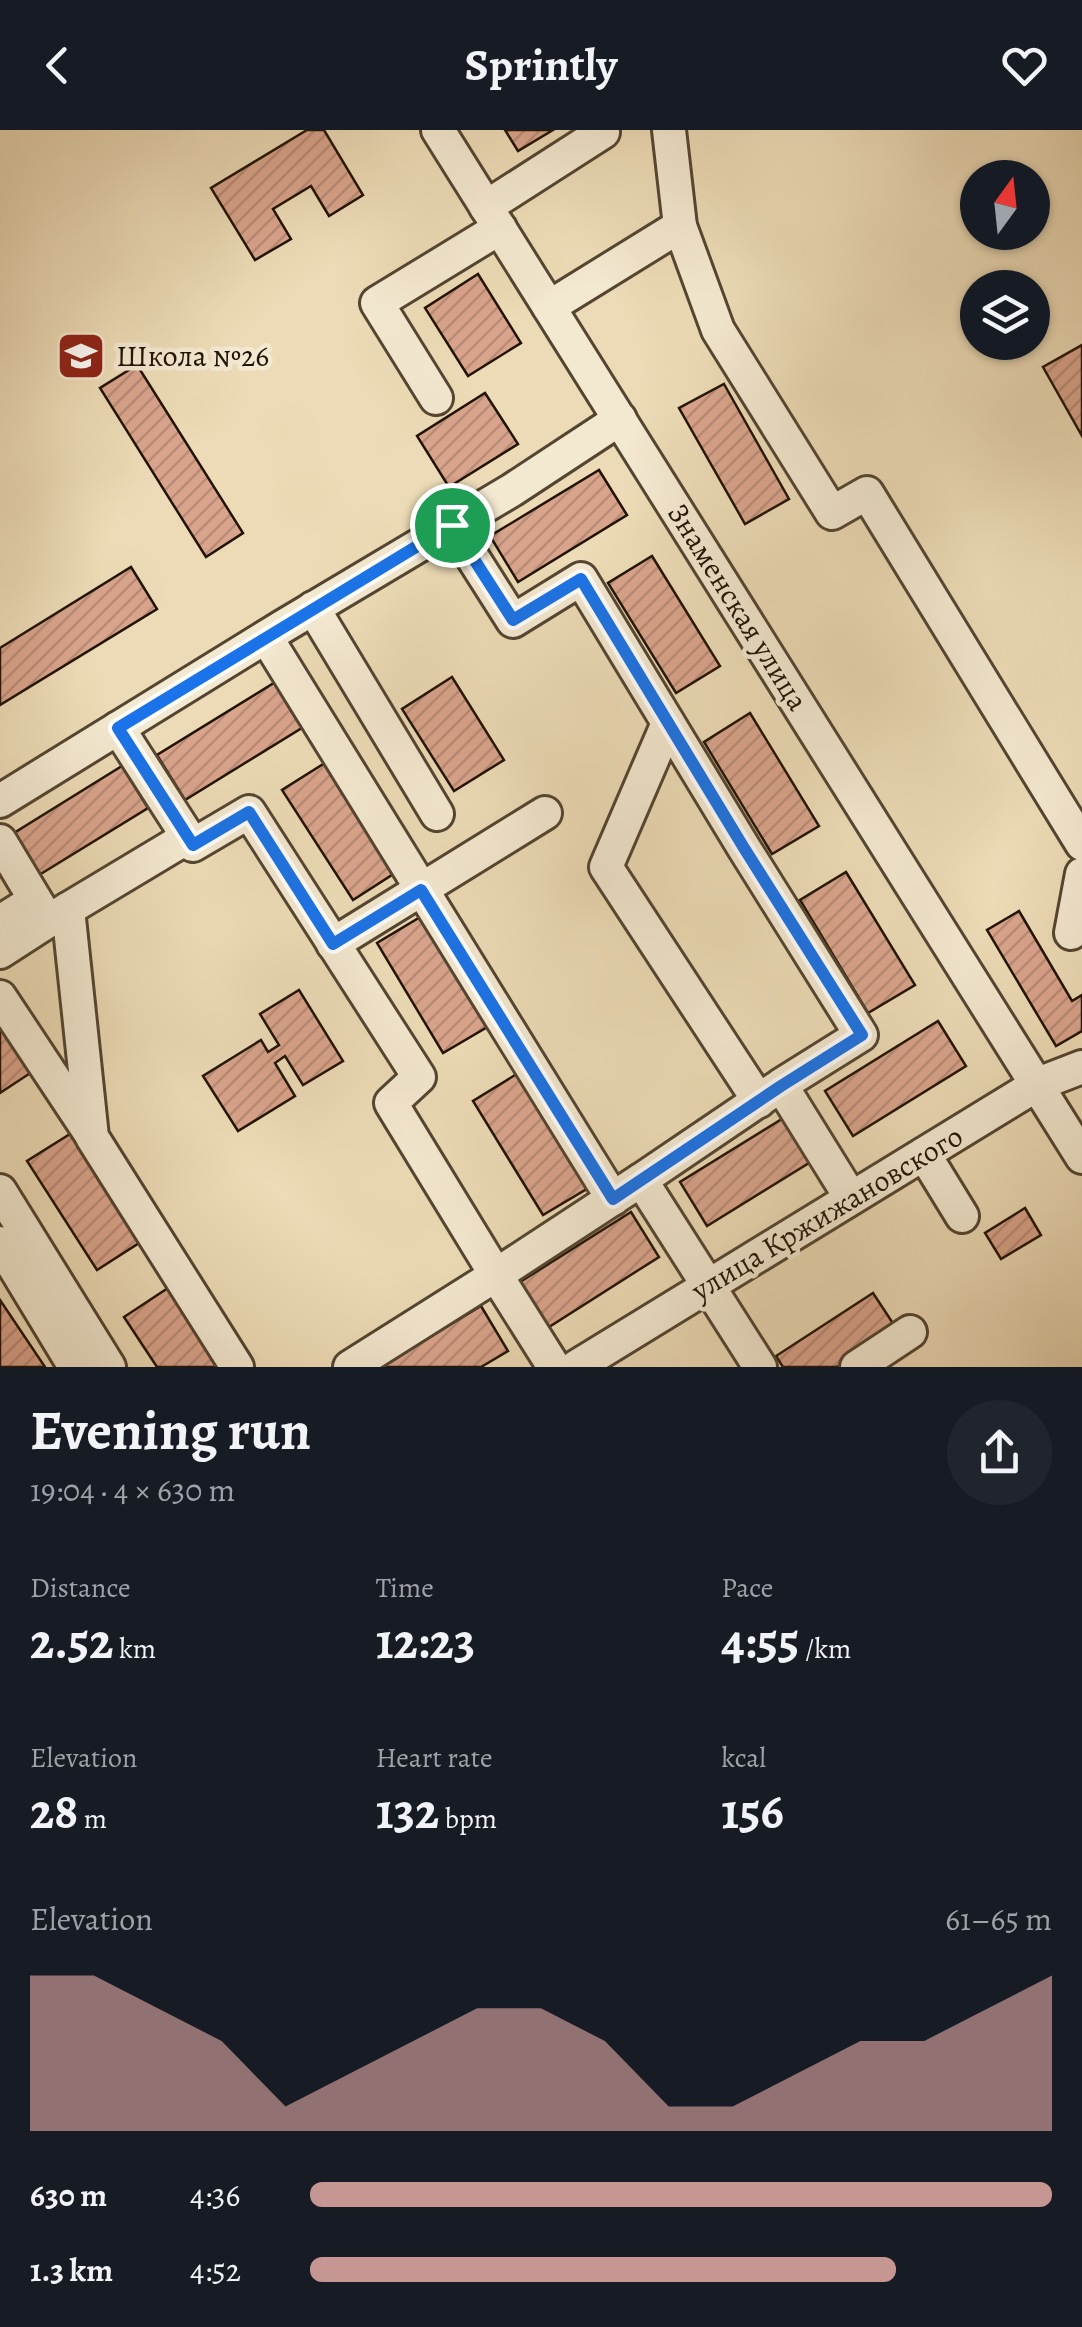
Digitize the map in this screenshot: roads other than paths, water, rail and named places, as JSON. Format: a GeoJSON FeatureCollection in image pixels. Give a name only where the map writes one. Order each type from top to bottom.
{"type":"FeatureCollection","features":[{"type":"Feature","properties":{"kind":"street","name":"Знаменская улица"},"geometry":{"type":"LineString","coordinates":[[438,130],[1082,1157]]}},
{"type":"Feature","properties":{"kind":"street"},"geometry":{"type":"LineString","coordinates":[[436,398],[377,304],[601,130]]}},
{"type":"Feature","properties":{"kind":"street"},"geometry":{"type":"LineString","coordinates":[[669,130],[680,226],[718,330],[832,512],[867,493],[1082,844]]}},
{"type":"Feature","properties":{"kind":"street"},"geometry":{"type":"LineString","coordinates":[[549,306],[680,226]]}},
{"type":"Feature","properties":{"kind":"street"},"geometry":{"type":"LineString","coordinates":[[0,801],[512,490],[620,419]]}},
{"type":"Feature","properties":{"kind":"street"},"geometry":{"type":"LineString","coordinates":[[350,1367],[862,1035],[581,579],[513,620],[452,525]]}},
{"type":"Feature","properties":{"kind":"street"},"geometry":{"type":"LineString","coordinates":[[313,608],[437,814]]}},
{"type":"Feature","properties":{"kind":"street"},"geometry":{"type":"LineString","coordinates":[[266,637],[613,1199]]}},
{"type":"Feature","properties":{"kind":"street"},"geometry":{"type":"LineString","coordinates":[[668,723],[606,867],[770,1093],[852,1198]]}},
{"type":"Feature","properties":{"kind":"street"},"geometry":{"type":"LineString","coordinates":[[118,728],[193,845],[249,812],[420,1078],[391,1103],[554,1367]]}},
{"type":"Feature","properties":{"kind":"street"},"geometry":{"type":"LineString","coordinates":[[333,944],[545,813]]}},
{"type":"Feature","properties":{"kind":"street"},"geometry":{"type":"LineString","coordinates":[[0,952],[50,910],[188,838]]}},
{"type":"Feature","properties":{"kind":"street"},"geometry":{"type":"LineString","coordinates":[[0,841],[50,910],[92,1137]]}},
{"type":"Feature","properties":{"kind":"street"},"geometry":{"type":"LineString","coordinates":[[1071,932],[1082,874]]}},
{"type":"Feature","properties":{"kind":"street"},"geometry":{"type":"LineString","coordinates":[[0,922],[50,910]]}},
{"type":"Feature","properties":{"kind":"street"},"geometry":{"type":"LineString","coordinates":[[0,997],[237,1367]]}},
{"type":"Feature","properties":{"kind":"street","name":"улица Кржижановского"},"geometry":{"type":"LineString","coordinates":[[576,1367],[1038,1084],[1082,1067]]}},
{"type":"Feature","properties":{"kind":"street"},"geometry":{"type":"LineString","coordinates":[[924,1154],[962,1216]]}},
{"type":"Feature","properties":{"kind":"street"},"geometry":{"type":"LineString","coordinates":[[641,1180],[760,1367]]}},
{"type":"Feature","properties":{"kind":"street"},"geometry":{"type":"LineString","coordinates":[[2,1200],[109,1367]]}},
{"type":"Feature","properties":{"kind":"street"},"geometry":{"type":"LineString","coordinates":[[0,1243],[74,1367]]}},
{"type":"Feature","properties":{"kind":"street"},"geometry":{"type":"LineString","coordinates":[[857,1367],[910,1332]]}},
{"type":"Feature","properties":{"kind":"place","name":"Школа №26"},"geometry":{"type":"Point","coordinates":[81,356]}}]}
